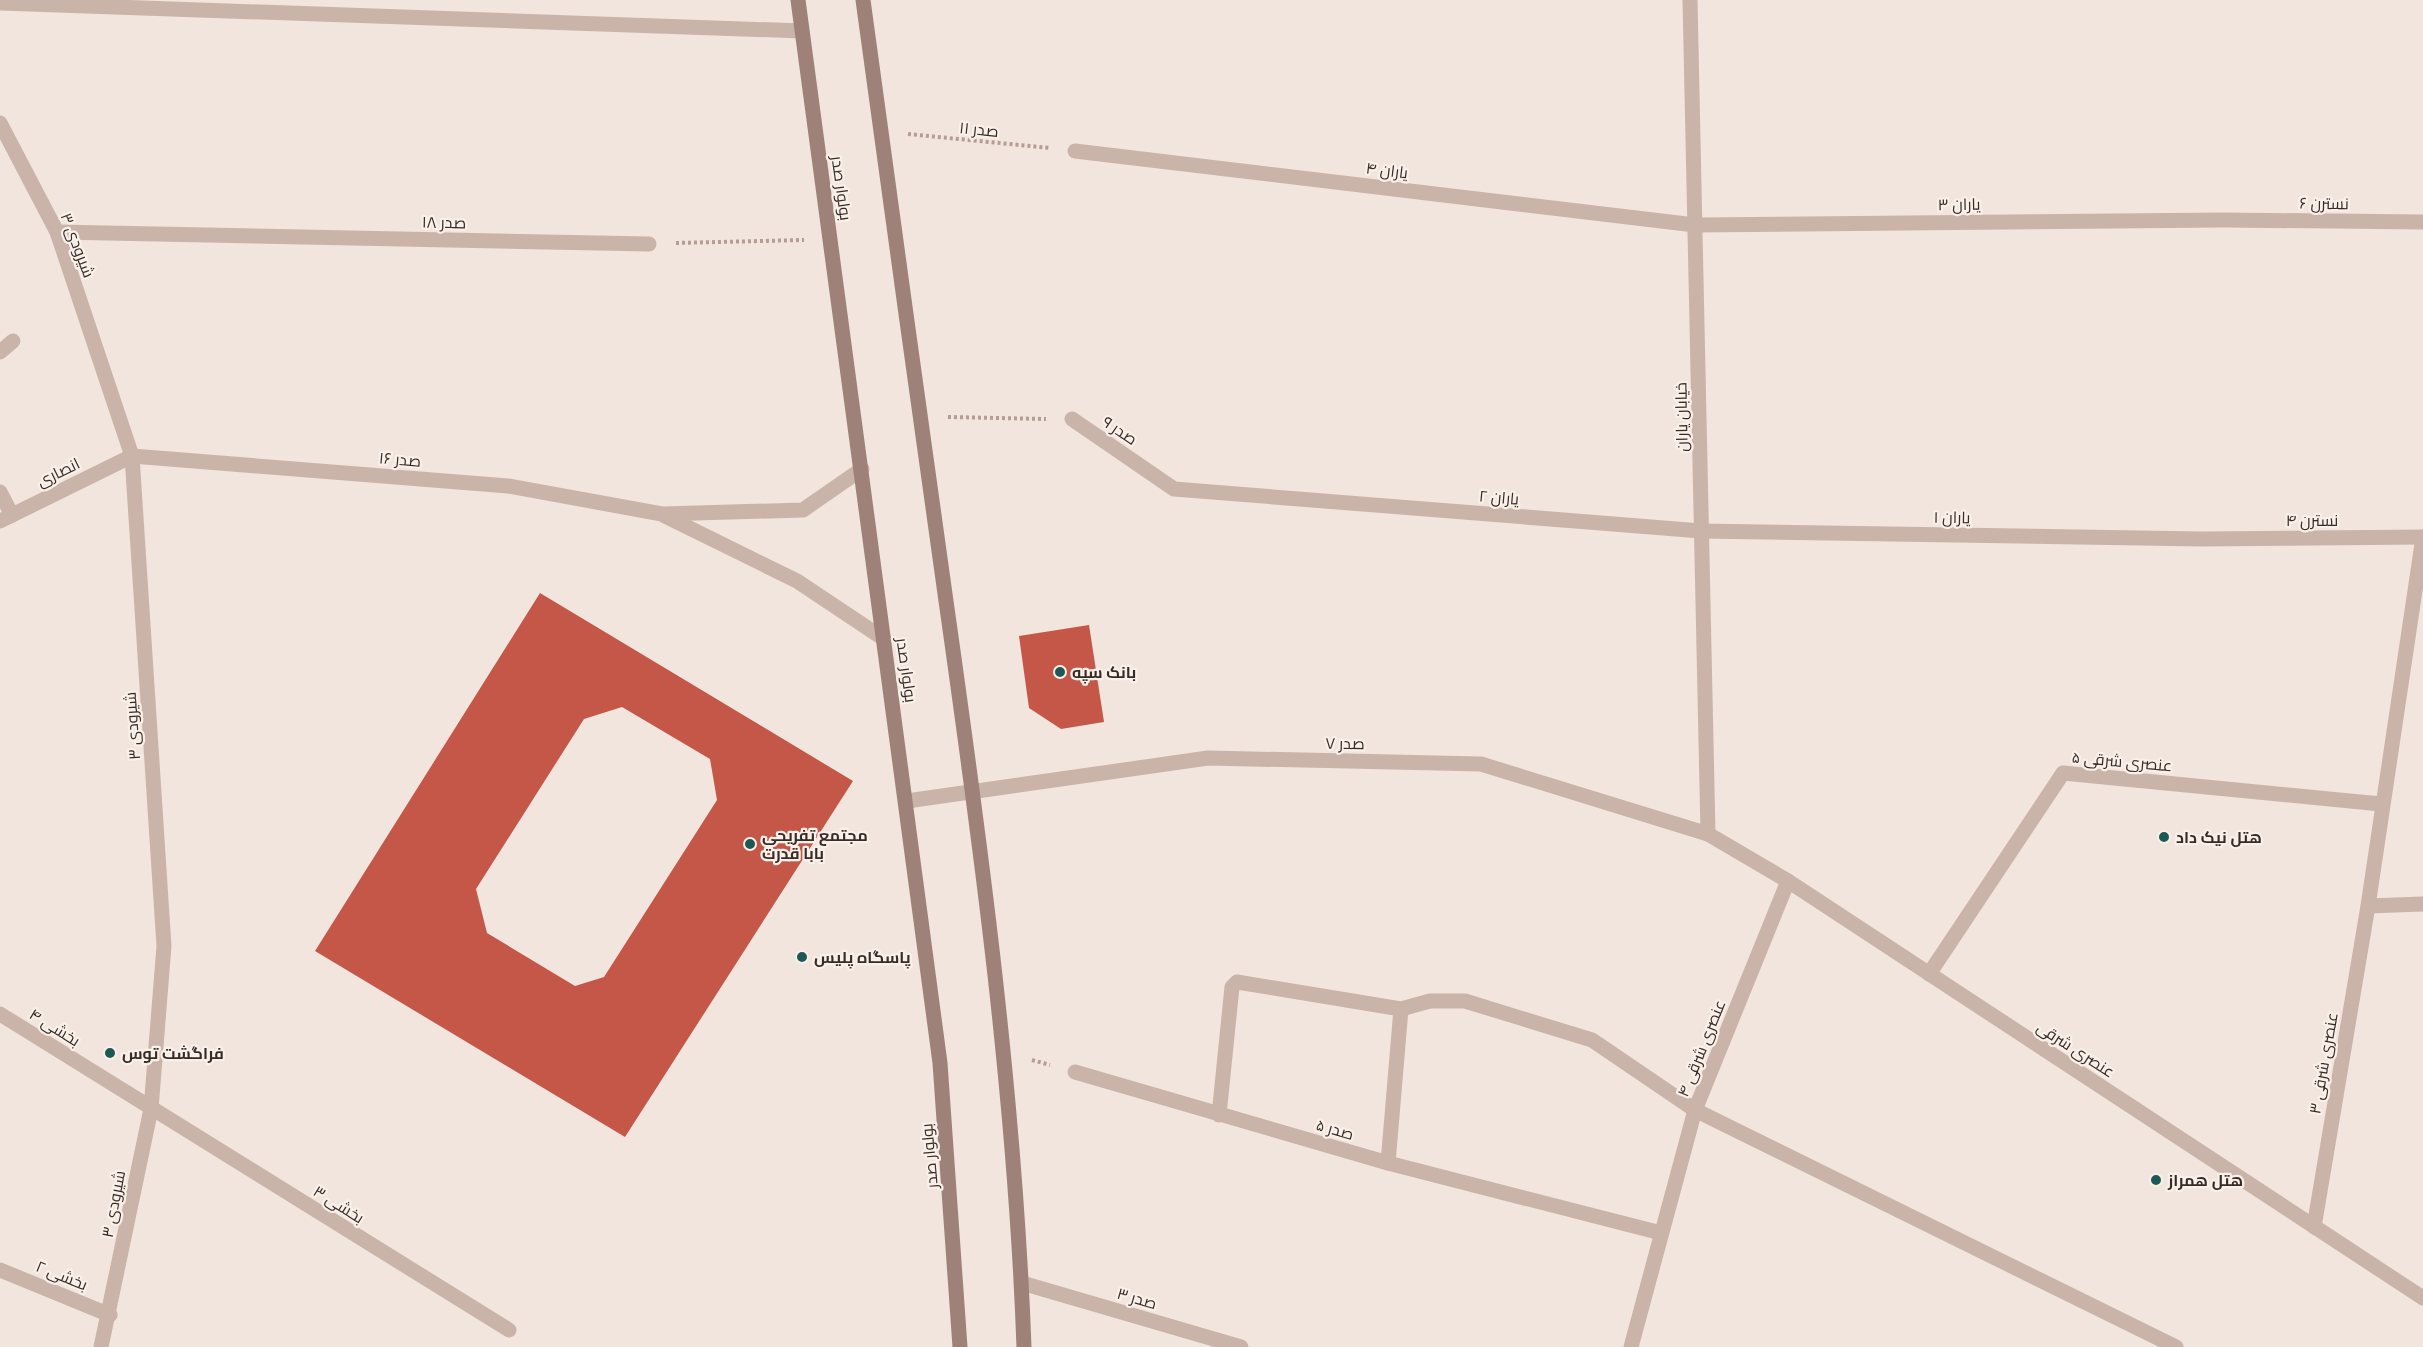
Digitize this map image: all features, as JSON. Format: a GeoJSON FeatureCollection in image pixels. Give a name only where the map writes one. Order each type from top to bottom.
{"type":"FeatureCollection","features":[{"type":"Feature","properties":{"kind":"main road","name":"بولوار صدر"},"geometry":{"type":"LineString","coordinates":[[798,0],[907,801],[940,1063],[960,1347]]}},
{"type":"Feature","properties":{"kind":"main road"},"geometry":{"type":"LineString","coordinates":[[863,0],[973,792],[1002,1052],[1022,1283],[1024,1347]]}},
{"type":"Feature","properties":{"kind":"street","name":"خیابان یاران"},"geometry":{"type":"LineString","coordinates":[[1690,0],[1708,834]]}},
{"type":"Feature","properties":{"kind":"street"},"geometry":{"type":"LineString","coordinates":[[0,3],[802,31]]}},
{"type":"Feature","properties":{"kind":"street","name":"شیرودی ۳"},"geometry":{"type":"LineString","coordinates":[[0,123],[57,232],[132,456],[164,946],[151,1109],[110,1314],[101,1347]]}},
{"type":"Feature","properties":{"kind":"street","name":"یاران ۴"},"geometry":{"type":"LineString","coordinates":[[1075,151],[1695,225]]}},
{"type":"Feature","properties":{"kind":"street","name":"یاران ۳"},"geometry":{"type":"LineString","coordinates":[[1695,225],[2224,220]]}},
{"type":"Feature","properties":{"kind":"street","name":"نسترن ۶"},"geometry":{"type":"LineString","coordinates":[[2224,220],[2423,222]]}},
{"type":"Feature","properties":{"kind":"street","name":"صدر ۱۸"},"geometry":{"type":"LineString","coordinates":[[57,232],[649,244]]}},
{"type":"Feature","properties":{"kind":"street"},"geometry":{"type":"LineString","coordinates":[[0,352],[14,340]]}},
{"type":"Feature","properties":{"kind":"street","name":"صدر ۹"},"geometry":{"type":"LineString","coordinates":[[1072,419],[1174,489],[1294,499]]}},
{"type":"Feature","properties":{"kind":"street","name":"صدر ۱۶"},"geometry":{"type":"LineString","coordinates":[[132,456],[508,486],[662,514],[803,510],[862,469]]}},
{"type":"Feature","properties":{"kind":"street","name":"انصاری"},"geometry":{"type":"LineString","coordinates":[[6,518],[132,456]]}},
{"type":"Feature","properties":{"kind":"street"},"geometry":{"type":"LineString","coordinates":[[0,492],[6,518]]}},
{"type":"Feature","properties":{"kind":"street","name":"یاران ۲"},"geometry":{"type":"LineString","coordinates":[[1294,499],[1701,531]]}},
{"type":"Feature","properties":{"kind":"street","name":"صدر ۱۶"},"geometry":{"type":"LineString","coordinates":[[662,514],[797,581],[885,639]]}},
{"type":"Feature","properties":{"kind":"street","name":"یاران ۱"},"geometry":{"type":"LineString","coordinates":[[1701,531],[2202,539]]}},
{"type":"Feature","properties":{"kind":"street","name":"نسترن ۴"},"geometry":{"type":"LineString","coordinates":[[2202,539],[2423,537]]}},
{"type":"Feature","properties":{"kind":"street","name":"عنصری شرقی ۳"},"geometry":{"type":"LineString","coordinates":[[2314,1227],[2368,906],[2381,804],[2423,537]]}},
{"type":"Feature","properties":{"kind":"street","name":"صدر ۷"},"geometry":{"type":"LineString","coordinates":[[907,801],[1208,758],[1481,764],[1708,834]]}},
{"type":"Feature","properties":{"kind":"street","name":"عنصری شرقی ۵"},"geometry":{"type":"LineString","coordinates":[[1929,974],[2063,773],[2381,804]]}},
{"type":"Feature","properties":{"kind":"street","name":"عنصری شرقی"},"geometry":{"type":"LineString","coordinates":[[1708,834],[1788,881],[2423,1298]]}},
{"type":"Feature","properties":{"kind":"street","name":"عنصری شرقی ۴"},"geometry":{"type":"LineString","coordinates":[[1631,1347],[1695,1110],[1788,881]]}},
{"type":"Feature","properties":{"kind":"street"},"geometry":{"type":"LineString","coordinates":[[2368,906],[2423,904]]}},
{"type":"Feature","properties":{"kind":"street"},"geometry":{"type":"LineString","coordinates":[[1219,1115],[1232,987],[1236,982],[1401,1009],[1430,1001],[1465,1001],[1592,1040],[1695,1110],[2176,1347]]}},
{"type":"Feature","properties":{"kind":"street"},"geometry":{"type":"LineString","coordinates":[[1388,1163],[1401,1009]]}},
{"type":"Feature","properties":{"kind":"street","name":"بخشی ۴"},"geometry":{"type":"LineString","coordinates":[[0,1014],[151,1109]]}},
{"type":"Feature","properties":{"kind":"street","name":"صدر ۵"},"geometry":{"type":"LineString","coordinates":[[1075,1072],[1388,1163],[1661,1233]]}},
{"type":"Feature","properties":{"kind":"street","name":"بخشی ۳"},"geometry":{"type":"LineString","coordinates":[[151,1109],[509,1330]]}},
{"type":"Feature","properties":{"kind":"street","name":"بخشی ۲"},"geometry":{"type":"LineString","coordinates":[[0,1270],[110,1314]]}},
{"type":"Feature","properties":{"kind":"street","name":"صدر ۳"},"geometry":{"type":"LineString","coordinates":[[1022,1283],[1241,1347]]}},
{"type":"Feature","properties":{"kind":"path","name":"صدر ۱۱"},"geometry":{"type":"LineString","coordinates":[[881,131],[1075,151]]}},
{"type":"Feature","properties":{"kind":"path"},"geometry":{"type":"LineString","coordinates":[[649,244],[831,239]]}},
{"type":"Feature","properties":{"kind":"path"},"geometry":{"type":"LineString","coordinates":[[920,416],[1072,419]]}},
{"type":"Feature","properties":{"kind":"path"},"geometry":{"type":"LineString","coordinates":[[1002,1052],[1075,1072]]}},
{"type":"Feature","properties":{"kind":"building","name":"مجتمع تفریحی بابا قدرت"},"geometry":{"type":"Polygon","coordinates":[[[540,593],[853,781],[625,1137],[315,951],[540,593]],[[622,707],[584,719],[476,889],[487,933],[575,986],[604,977],[717,800],[710,759],[622,707]]]}},
{"type":"Feature","properties":{"kind":"building","name":"بانک سپه"},"geometry":{"type":"Polygon","coordinates":[[[1089,625],[1104,722],[1061,729],[1029,708],[1019,636],[1089,625]]]}},
{"type":"Feature","properties":{"kind":"place","name":"بانک سپه"},"geometry":{"type":"Point","coordinates":[1060,672]}},
{"type":"Feature","properties":{"kind":"place","name":"هتل نیک داد"},"geometry":{"type":"Point","coordinates":[2164,837]}},
{"type":"Feature","properties":{"kind":"place","name":"مجتمع تفریحی بابا قدرت"},"geometry":{"type":"Point","coordinates":[750,844]}},
{"type":"Feature","properties":{"kind":"place","name":"پاسگاه پلیس"},"geometry":{"type":"Point","coordinates":[802,957]}},
{"type":"Feature","properties":{"kind":"place","name":"فراگشت توس"},"geometry":{"type":"Point","coordinates":[110,1053]}},
{"type":"Feature","properties":{"kind":"place","name":"هتل همراز"},"geometry":{"type":"Point","coordinates":[2156,1180]}}]}
